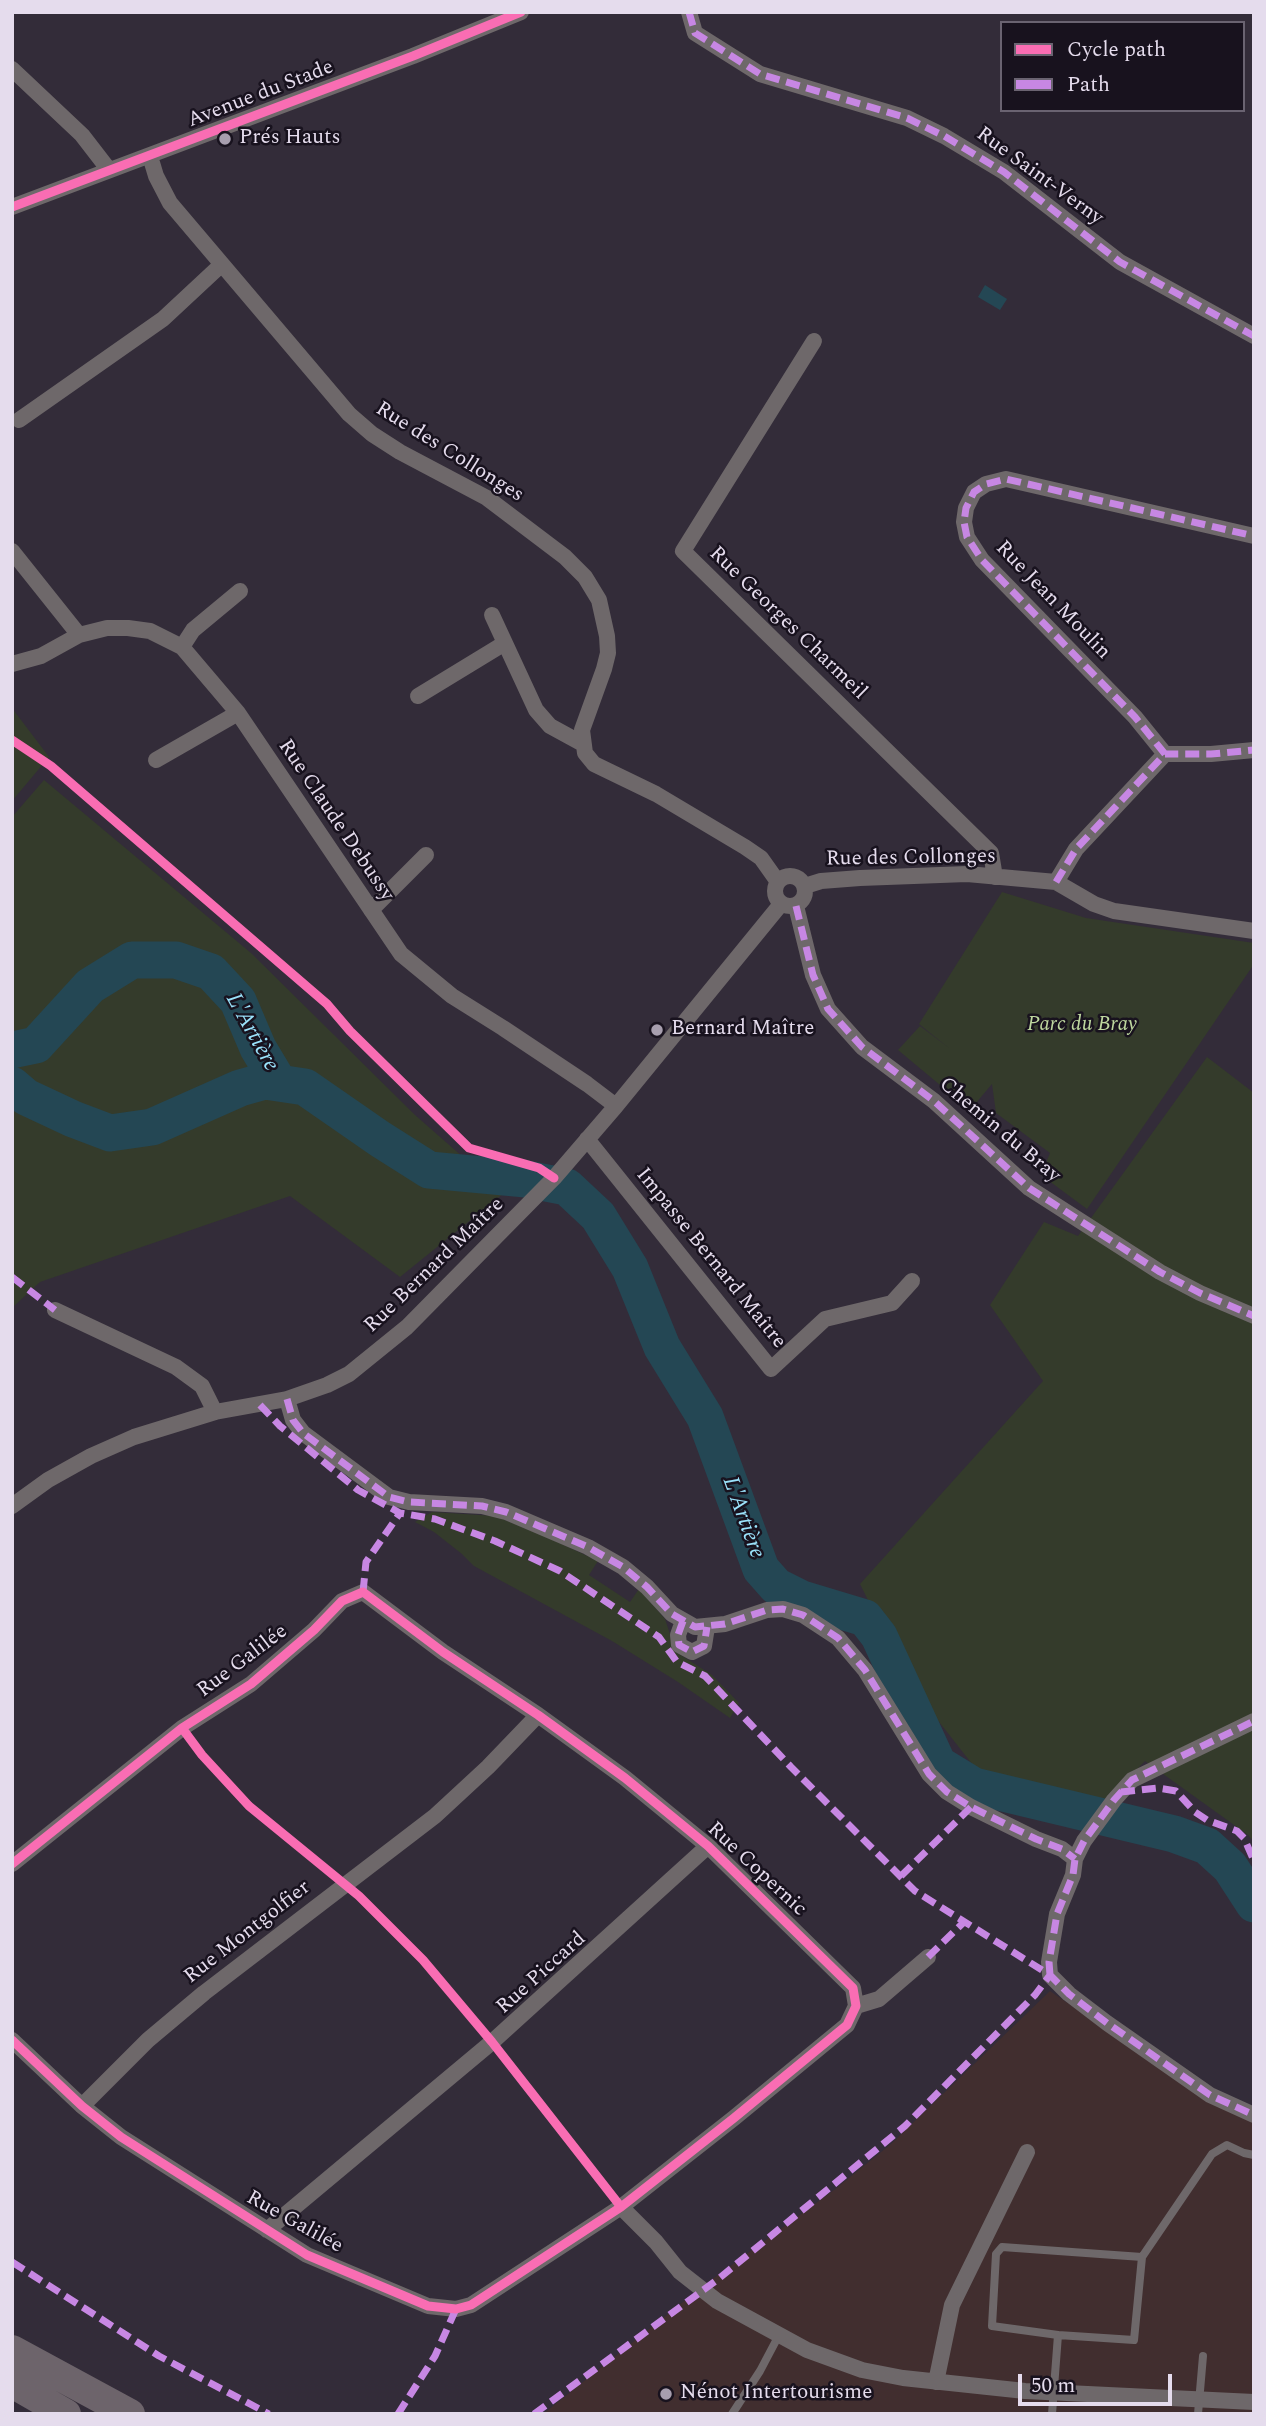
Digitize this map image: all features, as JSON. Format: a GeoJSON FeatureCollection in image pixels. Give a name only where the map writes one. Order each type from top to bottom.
{"type":"FeatureCollection","features":[{"type":"Feature","properties":{"kind":"highway"},"geometry":{"type":"LineString","coordinates":[[12,2350],[130,2414]]}},
{"type":"Feature","properties":{"kind":"highway"},"geometry":{"type":"LineString","coordinates":[[12,2384],[66,2414]]}},
{"type":"Feature","properties":{"kind":"street","name":"Avenue du Stade"},"geometry":{"type":"LineString","coordinates":[[12,207],[521,12]]}},
{"type":"Feature","properties":{"kind":"street","name":"Rue Saint-Verny"},"geometry":{"type":"LineString","coordinates":[[689,12],[695,33],[760,74],[907,118],[944,136],[1004,172],[1120,262],[1254,336]]}},
{"type":"Feature","properties":{"kind":"street"},"geometry":{"type":"LineString","coordinates":[[12,69],[82,135],[110,170]]}},
{"type":"Feature","properties":{"kind":"street","name":"Rue des Collonges"},"geometry":{"type":"LineString","coordinates":[[150,156],[156,176],[170,203],[340,405],[372,434],[400,452],[487,498],[565,556],[585,577],[598,600],[607,636],[608,653],[582,730],[583,744]]}},
{"type":"Feature","properties":{"kind":"street"},"geometry":{"type":"LineString","coordinates":[[19,420],[163,319],[221,265]]}},
{"type":"Feature","properties":{"kind":"street","name":"Rue Georges Charmeil"},"geometry":{"type":"LineString","coordinates":[[814,341],[682,551],[991,853],[995,877]]}},
{"type":"Feature","properties":{"kind":"street","name":"Rue Jean Moulin"},"geometry":{"type":"LineString","coordinates":[[1165,754],[1135,717],[982,560],[967,537],[964,522],[966,508],[974,492],[986,484],[1006,480],[1254,536]]}},
{"type":"Feature","properties":{"kind":"street"},"geometry":{"type":"LineString","coordinates":[[12,551],[79,635]]}},
{"type":"Feature","properties":{"kind":"street"},"geometry":{"type":"LineString","coordinates":[[182,647],[193,630],[240,591]]}},
{"type":"Feature","properties":{"kind":"street"},"geometry":{"type":"LineString","coordinates":[[492,615],[524,688],[536,710],[550,726],[583,744],[585,752],[594,764],[656,794],[761,858],[778,883]]}},
{"type":"Feature","properties":{"kind":"street","name":"Rue Claude Debussy"},"geometry":{"type":"LineString","coordinates":[[12,664],[41,656],[79,635],[107,628],[150,631],[182,647],[237,713],[401,954],[452,996],[587,1084],[616,1106]]}},
{"type":"Feature","properties":{"kind":"street"},"geometry":{"type":"LineString","coordinates":[[418,696],[506,643]]}},
{"type":"Feature","properties":{"kind":"street"},"geometry":{"type":"LineString","coordinates":[[156,760],[237,713]]}},
{"type":"Feature","properties":{"kind":"street"},"geometry":{"type":"LineString","coordinates":[[1254,750],[1165,754],[1076,849],[1056,882],[1094,904],[1114,911],[1254,931]]}},
{"type":"Feature","properties":{"kind":"street"},"geometry":{"type":"LineString","coordinates":[[371,910],[426,855]]}},
{"type":"Feature","properties":{"kind":"street","name":"Rue des Collonges"},"geometry":{"type":"LineString","coordinates":[[805,886],[821,881],[860,878],[967,874],[1056,882]]}},
{"type":"Feature","properties":{"kind":"street"},"geometry":{"type":"LineString","coordinates":[[795,876],[805,886],[805,896],[788,904],[776,896],[778,883],[785,877],[795,876]]}},
{"type":"Feature","properties":{"kind":"street","name":"Rue Bernard Maître"},"geometry":{"type":"LineString","coordinates":[[12,1506],[48,1480],[91,1456],[134,1437],[215,1412],[287,1399],[349,1374],[407,1327],[554,1178],[788,904]]}},
{"type":"Feature","properties":{"kind":"street","name":"Chemin du Bray"},"geometry":{"type":"LineString","coordinates":[[788,904],[828,1009],[862,1047],[934,1101],[1029,1188],[1160,1272],[1254,1316]]}},
{"type":"Feature","properties":{"kind":"street","name":"Impasse Bernard Maître"},"geometry":{"type":"LineString","coordinates":[[587,1139],[771,1369],[825,1320],[892,1303],[912,1281]]}},
{"type":"Feature","properties":{"kind":"street"},"geometry":{"type":"LineString","coordinates":[[55,1310],[176,1367],[202,1386],[215,1412]]}},
{"type":"Feature","properties":{"kind":"street"},"geometry":{"type":"LineString","coordinates":[[287,1399],[293,1420],[303,1433],[390,1497],[409,1502],[482,1506],[506,1512],[588,1547],[624,1567],[683,1621],[695,1627],[725,1624],[767,1610],[783,1609],[803,1615],[838,1638],[864,1670],[929,1774],[947,1792],[971,1807],[1062,1849],[1075,1859]]}},
{"type":"Feature","properties":{"kind":"street","name":"Rue Copernic"},"geometry":{"type":"LineString","coordinates":[[363,1592],[443,1653],[538,1715],[625,1778],[708,1846],[853,1988],[856,2006]]}},
{"type":"Feature","properties":{"kind":"street","name":"Rue Galilée"},"geometry":{"type":"LineString","coordinates":[[12,1864],[182,1728],[251,1684],[314,1630],[342,1601],[363,1592]]}},
{"type":"Feature","properties":{"kind":"street"},"geometry":{"type":"LineString","coordinates":[[683,1621],[678,1635],[679,1645],[692,1652],[704,1646],[708,1627]]}},
{"type":"Feature","properties":{"kind":"street","name":"Rue Montgolfier"},"geometry":{"type":"LineString","coordinates":[[82,2106],[148,2040],[204,1993],[435,1815],[496,1759],[538,1715]]}},
{"type":"Feature","properties":{"kind":"street"},"geometry":{"type":"LineString","coordinates":[[1254,1721],[1132,1780],[1114,1800],[1084,1841],[1075,1859],[1073,1875],[1057,1914],[1049,1962],[1050,1976],[1097,2016],[1210,2095],[1254,2115]]}},
{"type":"Feature","properties":{"kind":"street","name":"Rue Piccard"},"geometry":{"type":"LineString","coordinates":[[267,2230],[492,2042],[708,1846]]}},
{"type":"Feature","properties":{"kind":"street"},"geometry":{"type":"LineString","coordinates":[[928,1957],[879,1999],[856,2006],[847,2025],[734,2119],[621,2207],[656,2242],[680,2272],[702,2291],[807,2350],[862,2370],[936,2382],[1198,2407],[1254,2402]]}},
{"type":"Feature","properties":{"kind":"street","name":"Rue Galilée"},"geometry":{"type":"LineString","coordinates":[[12,2040],[82,2106],[121,2137],[267,2230],[307,2255],[416,2301],[442,2309],[471,2305],[621,2207]]}},
{"type":"Feature","properties":{"kind":"street"},"geometry":{"type":"LineString","coordinates":[[936,2382],[952,2305],[1027,2152]]}},
{"type":"Feature","properties":{"kind":"lane"},"geometry":{"type":"LineString","coordinates":[[1142,2257],[1002,2247],[996,2253],[992,2326],[1058,2335],[1134,2340],[1142,2257],[1212,2154],[1227,2145],[1254,2155]]}},
{"type":"Feature","properties":{"kind":"lane"},"geometry":{"type":"LineString","coordinates":[[732,2414],[779,2335]]}},
{"type":"Feature","properties":{"kind":"lane"},"geometry":{"type":"LineString","coordinates":[[1052,2414],[1058,2335]]}},
{"type":"Feature","properties":{"kind":"lane"},"geometry":{"type":"LineString","coordinates":[[1198,2407],[1203,2356]]}},
{"type":"Feature","properties":{"kind":"shaded area"},"geometry":{"type":"Polygon","coordinates":[[[1050,1991],[1216,2104],[1254,2122],[1254,2414],[543,2414],[703,2286],[834,2190],[891,2144],[1050,1991]]]}},
{"type":"Feature","properties":{"kind":"green space"},"geometry":{"type":"Polygon","coordinates":[[[12,708],[49,757],[12,801],[12,708]]]}},
{"type":"Feature","properties":{"kind":"green space"},"geometry":{"type":"Polygon","coordinates":[[[44,780],[251,953],[415,1115],[504,1193],[400,1277],[290,1196],[40,1282],[12,1308],[12,817],[44,780]]]}},
{"type":"Feature","properties":{"kind":"green space","name":"Parc du Bray"},"geometry":{"type":"Polygon","coordinates":[[[1002,892],[1086,918],[1254,943],[1254,964],[1087,1209],[1041,1175],[1050,1153],[996,1113],[992,1084],[970,1110],[898,1050],[920,1026],[949,1048],[919,1024],[1002,892]]]}},
{"type":"Feature","properties":{"kind":"green space"},"geometry":{"type":"Polygon","coordinates":[[[1207,1057],[1254,1093],[1254,1842],[1145,1761],[1082,1826],[983,1778],[911,1686],[860,1584],[1043,1381],[990,1305],[1044,1222],[1078,1236],[1207,1057]]]}},
{"type":"Feature","properties":{"kind":"green space"},"geometry":{"type":"Polygon","coordinates":[[[432,1512],[495,1516],[598,1561],[589,1575],[630,1602],[639,1589],[665,1619],[676,1652],[712,1675],[739,1703],[730,1718],[612,1641],[474,1566],[434,1532],[415,1522],[432,1512]]]}},
{"type":"Feature","properties":{"kind":"water"},"geometry":{"type":"Polygon","coordinates":[[[985,285],[1007,299],[1000,310],[978,297],[985,285]]]}},
{"type":"Feature","properties":{"kind":"waterway","name":"L'Artière"},"geometry":{"type":"LineString","coordinates":[[12,1050],[36,1045],[90,986],[132,960],[176,960],[211,972],[238,1001],[258,1048],[279,1083]]}},
{"type":"Feature","properties":{"kind":"waterway","name":"L'Artière"},"geometry":{"type":"LineString","coordinates":[[12,1085],[26,1097],[110,1133],[152,1127],[240,1088],[265,1081],[305,1087],[429,1170],[526,1179],[567,1187],[598,1216],[630,1268],[662,1347],[705,1417],[761,1569],[776,1586],[802,1599],[865,1618],[879,1636],[938,1764],[974,1786],[1174,1834],[1207,1846],[1230,1867],[1254,1904]]}},
{"type":"Feature","properties":{"kind":"marked path"},"geometry":{"type":"LineString","coordinates":[[689,12],[695,33],[760,74],[907,118],[944,136],[1004,172],[1120,262],[1254,336]]}},
{"type":"Feature","properties":{"kind":"marked path"},"geometry":{"type":"LineString","coordinates":[[1165,754],[1135,717],[982,560],[967,537],[964,522],[966,508],[974,492],[986,484],[1006,479],[1254,536]]}},
{"type":"Feature","properties":{"kind":"marked path"},"geometry":{"type":"LineString","coordinates":[[1056,882],[1076,849],[1165,754],[1254,750]]}},
{"type":"Feature","properties":{"kind":"marked path"},"geometry":{"type":"LineString","coordinates":[[796,906],[813,975],[828,1009],[862,1047],[934,1101],[1029,1188],[1160,1272],[1254,1316]]}},
{"type":"Feature","properties":{"kind":"marked path"},"geometry":{"type":"LineString","coordinates":[[12,1277],[55,1310]]}},
{"type":"Feature","properties":{"kind":"marked path"},"geometry":{"type":"LineString","coordinates":[[287,1399],[293,1420],[303,1433],[389,1497],[409,1502],[482,1506],[506,1512],[588,1547],[623,1567],[647,1587],[672,1614],[695,1627],[725,1624],[767,1610],[783,1609],[803,1615],[838,1638],[865,1670],[929,1774],[947,1792],[971,1807],[1062,1849],[1075,1859]]}},
{"type":"Feature","properties":{"kind":"marked path"},"geometry":{"type":"LineString","coordinates":[[260,1405],[280,1426],[358,1490],[400,1513],[435,1519],[495,1541],[560,1571],[659,1637],[677,1662],[705,1676],[915,1891],[1050,1975],[1069,1994],[1107,2023],[1210,2095],[1254,2115]]}},
{"type":"Feature","properties":{"kind":"marked path"},"geometry":{"type":"LineString","coordinates":[[363,1592],[366,1562],[400,1513]]}},
{"type":"Feature","properties":{"kind":"marked path"},"geometry":{"type":"LineString","coordinates":[[683,1621],[678,1635],[679,1645],[692,1652],[704,1646],[707,1627]]}},
{"type":"Feature","properties":{"kind":"marked path"},"geometry":{"type":"LineString","coordinates":[[1050,1975],[1049,1962],[1057,1914],[1073,1875],[1075,1859],[1084,1841],[1114,1800],[1132,1780],[1254,1721]]}},
{"type":"Feature","properties":{"kind":"marked path"},"geometry":{"type":"LineString","coordinates":[[1121,1792],[1158,1788],[1176,1791],[1195,1812],[1207,1820],[1237,1831],[1244,1838],[1254,1861]]}},
{"type":"Feature","properties":{"kind":"marked path"},"geometry":{"type":"LineString","coordinates":[[901,1876],[971,1807]]}},
{"type":"Feature","properties":{"kind":"marked path"},"geometry":{"type":"LineString","coordinates":[[928,1957],[964,1922]]}},
{"type":"Feature","properties":{"kind":"marked path"},"geometry":{"type":"LineString","coordinates":[[534,2414],[717,2280],[905,2126],[1035,1995],[1050,1975]]}},
{"type":"Feature","properties":{"kind":"marked path"},"geometry":{"type":"LineString","coordinates":[[12,2262],[159,2356],[269,2414]]}},
{"type":"Feature","properties":{"kind":"marked path"},"geometry":{"type":"LineString","coordinates":[[398,2414],[435,2356],[456,2309]]}},
{"type":"Feature","properties":{"kind":"cycle path"},"geometry":{"type":"LineString","coordinates":[[12,207],[413,56],[521,12]]}},
{"type":"Feature","properties":{"kind":"cycle path"},"geometry":{"type":"LineString","coordinates":[[12,740],[51,766],[327,1004],[350,1031],[469,1148],[539,1168],[554,1178]]}},
{"type":"Feature","properties":{"kind":"cycle path"},"geometry":{"type":"LineString","coordinates":[[12,1864],[182,1728],[251,1684],[314,1630],[342,1601],[363,1592],[443,1652],[538,1715],[625,1778],[708,1846],[853,1988],[856,2006],[847,2025],[621,2207],[471,2305],[456,2309],[428,2306],[307,2255],[121,2137],[82,2106],[12,2040]]}},
{"type":"Feature","properties":{"kind":"cycle path"},"geometry":{"type":"LineString","coordinates":[[182,1728],[202,1755],[249,1806],[359,1896],[423,1960],[492,2042],[621,2207]]}},
{"type":"Feature","properties":{"kind":"place","name":"Prés Hauts"},"geometry":{"type":"Point","coordinates":[225,139]}},
{"type":"Feature","properties":{"kind":"place","name":"Bernard Maître"},"geometry":{"type":"Point","coordinates":[657,1030]}},
{"type":"Feature","properties":{"kind":"place","name":"Nénot Intertourisme"},"geometry":{"type":"Point","coordinates":[666,2394]}}]}
